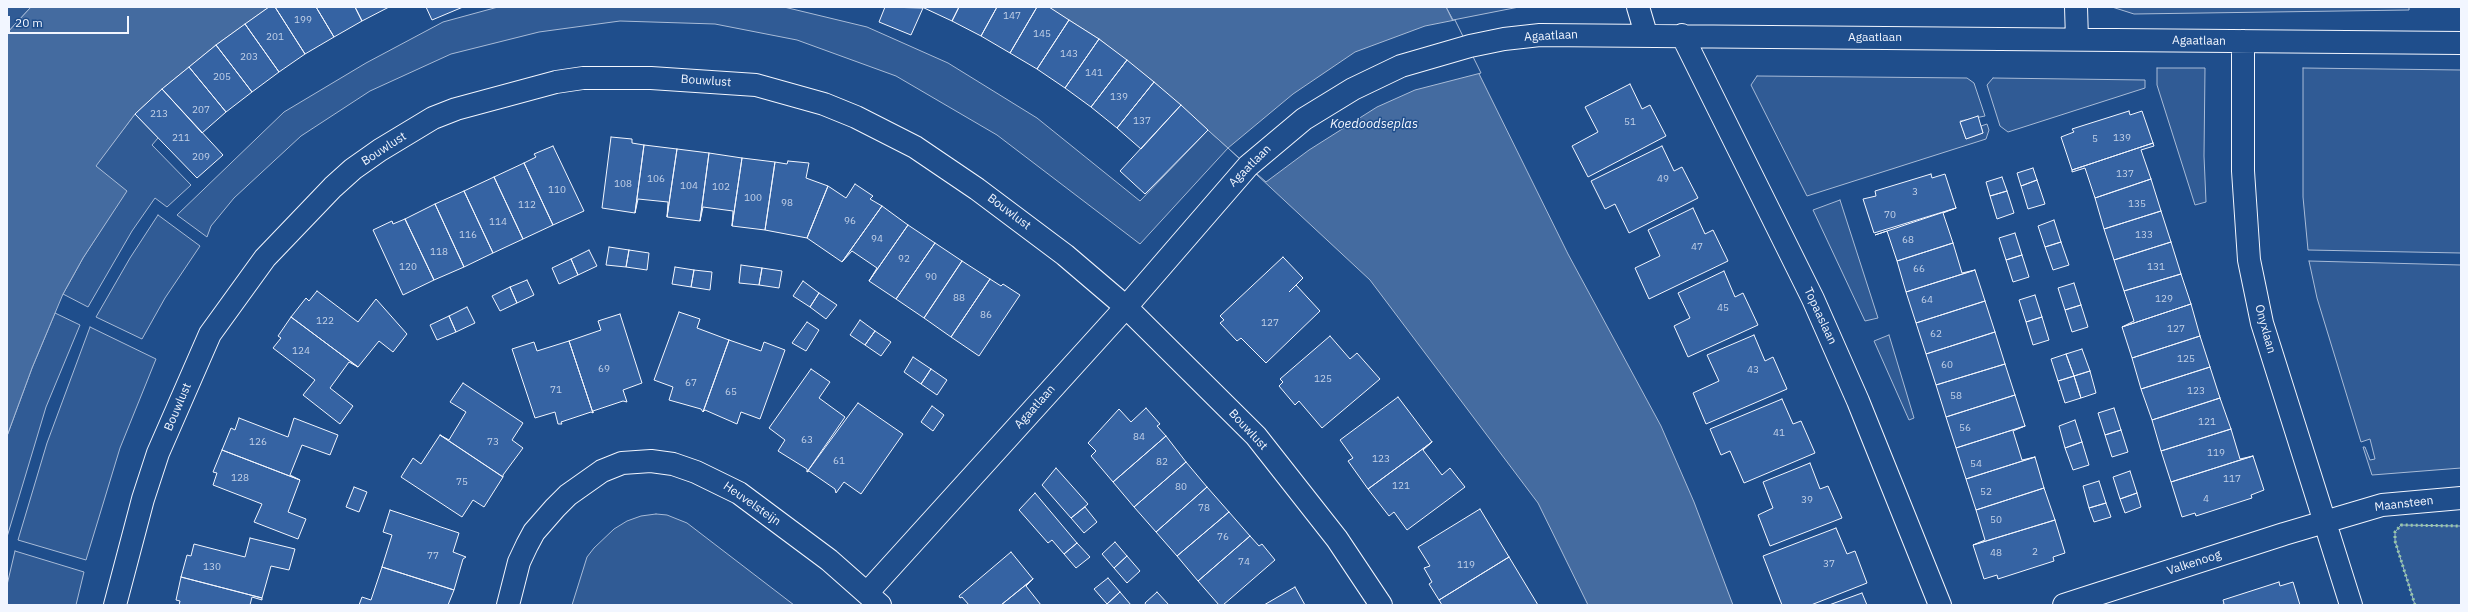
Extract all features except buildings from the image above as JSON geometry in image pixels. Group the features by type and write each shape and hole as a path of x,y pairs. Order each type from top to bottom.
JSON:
{"street":[{"path":"1638,7 1646,34"},
{"path":"2076,7 2077,39"},
{"name":"Agaatlaan","path":"874,599 1248,166 1304,119 1381,74 1427,57 1504,39 1540,35 1646,34 2461,43"},
{"name":"Topaaslaan","path":"1682,35 1813,299 1858,401 1940,605"},
{"name":"Onyxlaan","path":"2243,41 2243,171 2249,260 2262,323 2351,605"},
{"name":"Bouwlust","path":"115,605 143,498 158,453 210,334 236,295 265,258 295,224 353,169 433,118 456,109 526,89 583,78 651,78 756,85 798,96 856,117 936,160 1065,255 1126,307 1256,436 1275,458 1337,539 1382,605"},
{"name":"Heuvelsteijn","path":"508,605 519,562 526,545 534,532 555,508 568,495 602,471 622,463 651,461 673,464 724,484 830,560 874,599"},
{"name":"Maansteen","path":"2325,521 2382,505 2461,498"},
{"name":"Valkenoog","path":"2064,605 2325,521"}],"shaded area":[{"path":"7,7 31,7 7,33"},
{"path":"498,7 784,7 867,27 948,63 1037,118 1140,201 1208,130 1228,148 1140,244 997,135 896,76 797,40 715,24 620,21 539,32 451,54 370,91 301,136 234,198 211,226 207,237 177,215 284,112 366,63 443,22"},
{"path":"1446,7 1519,7 1453,20"},
{"path":"2112,7 2409,7 2409,10 2134,14"},
{"path":"2157,68 2205,68 2204,156 2206,202 2195,205 2157,85"},
{"path":"2303,68 2461,70 2461,253 2308,250 2303,197"},
{"path":"1757,76 1967,78 1974,83 1985,116 1960,121 1966,139 1983,133 1981,126 1987,124 1989,130 1986,139 1807,196 1751,85"},
{"path":"1993,78 2145,80 2145,88 2008,132 2000,126 1987,85"},
{"path":"135,114 158,138 152,145 191,185 167,207 155,198 132,231 88,307 63,294 83,258 126,191 95,166"},
{"path":"1840,200 1878,318 1865,321 1813,210"},
{"path":"158,215 200,246 165,298 142,339 96,317 130,258"},
{"path":"2309,261 2461,265 2461,468 2372,475 2363,447 2365,447 2370,460 2375,459 2370,439 2361,442 2317,298"},
{"path":"55,313 80,325 46,407 7,537 7,436 32,368"},
{"path":"90,327 156,359 120,448 86,560 18,540 47,443"},
{"path":"1889,335 1914,418 1909,420 1874,341"},
{"path":"656,514 667,515 687,523 794,605 572,605 587,557 594,548 614,529 627,521 641,516"},
{"path":"2401,525 2461,526 2461,605 2415,605 2395,541 2395,532"},
{"path":"15,551 84,572 76,605 7,605 7,585"}],"water":[{"path":"31,7 269,7 216,45 162,89 135,114 96,166 127,191 83,258 63,294 32,368 7,436 7,33"},
{"name":"Koedoodseplas","path":"1048,7 1446,7 1568,254 1661,426 1694,502 1733,605 1588,605 1538,503 1370,280 1228,148 1154,82 1099,39"}],"pier":[{"path":"1455,20 1481,73 1415,90 1377,107 1309,150 1266,182 1228,148 1293,94 1355,52 1425,26"}],"hedge":[{"path":"2415,605 2395,541 2395,532 2401,525 2461,526"}]}
